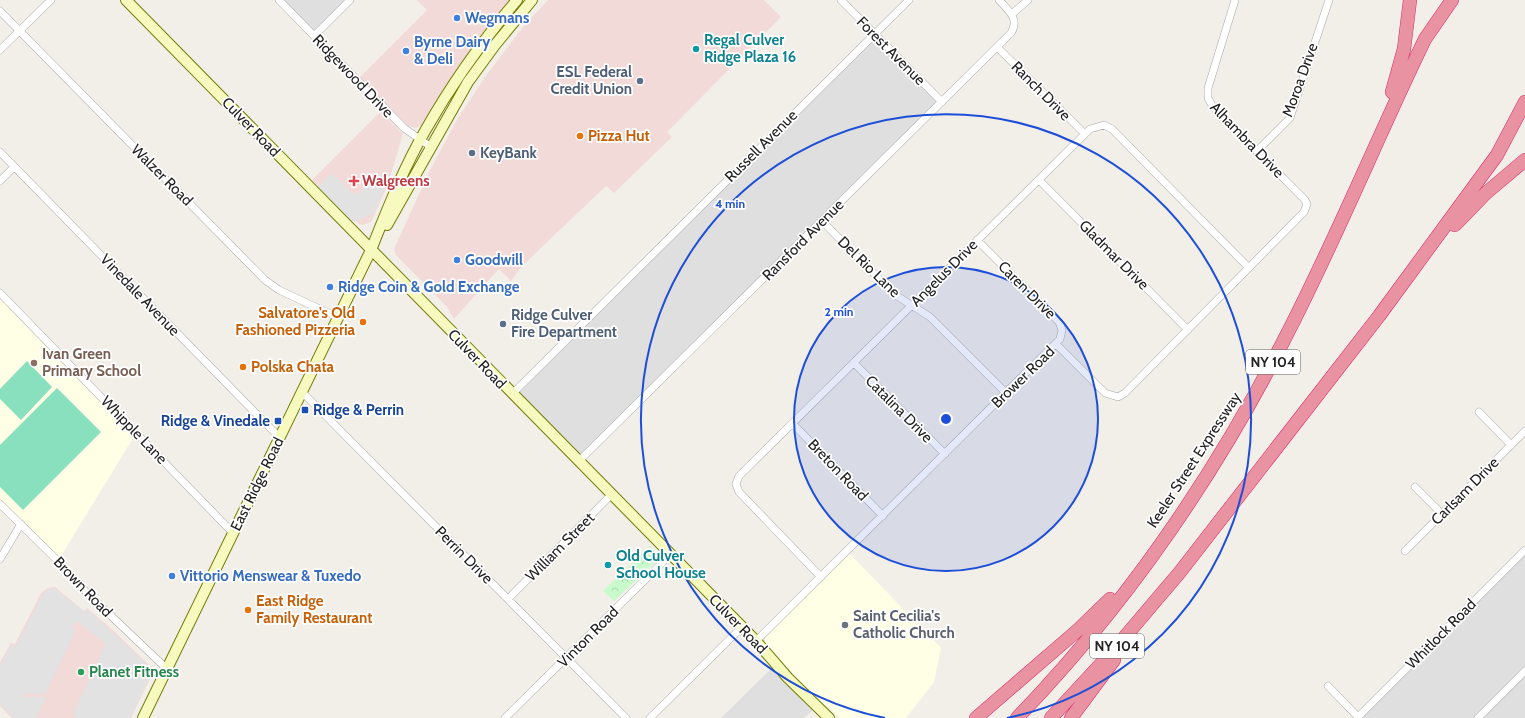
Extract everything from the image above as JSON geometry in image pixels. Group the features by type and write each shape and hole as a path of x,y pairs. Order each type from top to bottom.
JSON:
{"highway":[{"name":"NY 104","path":"1354,191 1398,77 1407,36 1410,0"},
{"path":"1354,191 1425,39 1452,0"},
{"name":"NY 104","path":"1051,718 1112,652 1180,572 1379,316 1497,155 1525,102"},
{"path":"1379,316 1469,210 1494,186 1525,160"},
{"name":"Keeler Street Expressway","path":"1017,718 1069,661 1114,607 1174,522 1220,453 1267,372 1308,293 1354,191"},
{"path":"976,718 1099,611 1174,522"},
{"path":"1071,718 1180,572"}],"main road":[{"name":"Culver Road","path":"126,0 756,641 788,678 829,718"},
{"name":"East Ridge Road","path":"143,718 339,318 371,250 393,196 420,140 461,73 517,0"},
{"name":"East Ridge Road","path":"371,250 431,147 451,109 477,69 532,0"}],"street":[{"path":"0,50 50,0"},
{"name":"Ridgewood Drive","path":"278,0 404,128 431,147"},
{"path":"314,36 350,0"},
{"name":"Forest Avenue","path":"841,0 942,102"},
{"name":"Russell Avenue","path":"512,394 909,0"},
{"path":"999,0 1012,14 1028,0"},
{"name":"Alhambra Drive","path":"1235,0 1207,93 1208,98 1213,107 1307,204"},
{"name":"Moroa Drive","path":"1257,151 1290,118 1329,0"},
{"name":"Walzer Road","path":"0,11 265,280 279,290 339,318"},
{"name":"Ransford Avenue","path":"579,461 997,47 1014,29 1015,21 1012,14"},
{"name":"Ranch Drive","path":"997,47 1084,134"},
{"name":"Angelus Drive","path":"821,577 744,500 737,488 739,476 1084,134 1100,125 1108,126 1112,129 1249,268"},
{"name":"Vinedale Avenue","path":"0,152 280,438"},
{"path":"0,181 14,167"},
{"name":"Gladmar Drive","path":"1039,180 1188,330"},
{"name":"Brower Road","path":"756,641 1056,344 1105,393 1118,397 1125,393 1301,215 1307,204"},
{"name":"Del Rio Lane","path":"822,221 894,294 930,317 1006,394"},
{"name":"Caren Drive","path":"977,240 1059,322 1062,335 1056,344"},
{"name":"Whipple Lane","path":"0,294 233,534"},
{"name":"Catalina Drive","path":"854,363 945,454"},
{"name":"Perrin Drive","path":"302,392 626,718"},
{"path":"1479,412 1511,445"},
{"name":"Breton Road","path":"793,424 883,516"},
{"name":"Carlsam Drive","path":"1405,551 1525,431"},
{"path":"1415,487 1442,514"},
{"name":"William Street","path":"508,599 611,495"},
{"name":"Brown Road","path":"0,504 58,561 87,593 167,669"},
{"path":"0,559 21,524"},
{"name":"Whitlock Road","path":"1358,718 1525,550"},
{"name":"Vinton Road","path":"505,718 670,555"},
{"path":"650,718 742,627"},
{"path":"1478,718 1525,670"},
{"path":"1328,686 1358,718"}],"shaded area":[{"path":"279,0 350,0 314,36"},
{"path":"417,0 512,0 425,123 416,128 408,126 359,78 427,10"},
{"path":"548,0 764,0 781,17 667,132 672,137 614,193 606,186 522,266 511,281 499,269 454,319 447,307 396,255 394,249 430,170 458,118 485,77 523,27"},
{"path":"874,34 942,102 579,461 512,394"},
{"path":"381,111 403,134 388,184 371,222 363,225 359,224 312,180"},
{"path":"332,173 353,194 361,192 377,174 388,179 374,213 352,222 317,188"},
{"name":"Ivan Green Primary School","path":"0,293 136,433 58,561 0,504"},
{"path":"1525,549 1525,718 1355,718"},
{"path":"849,553 941,648 934,682 906,718 840,718 805,686 765,644 765,637"},
{"path":"55,587 84,611 87,608 114,631 154,670 131,718 12,718 0,706 0,662 11,643 15,644 41,593 48,588"},
{"path":"54,588 85,612 88,610 153,670 130,718 76,718 74,711 106,644 77,621 71,628 76,630 45,694 25,694 23,697 46,698 36,718 14,718 0,704 0,666 11,645 15,647 43,594"},
{"path":"771,669 813,710 804,718 721,718"}],"green space":[{"path":"27,361 52,387 21,420 0,399 0,389"},
{"path":"57,388 101,432 23,510 0,487 0,445"},
{"path":"650,546 660,557 614,601 603,591"}],"place":[{"name":"Wegmans","path":"457,18"},
{"name":"Regal Culver Ridge Plaza 16","path":"696,49"},
{"name":"Byrne Dairy & Deli","path":"406,51"},
{"name":"ESL Federal Credit Union","path":"640,81"},
{"name":"Pizza Hut","path":"580,136"},
{"name":"KeyBank","path":"472,153"},
{"name":"Walgreens","path":"354,181"},
{"name":"Goodwill","path":"457,260"},
{"name":"Ridge Coin & Gold Exchange","path":"330,287"},
{"name":"Salvatore's Old Fashioned Pizzeria","path":"363,322"},
{"name":"Ridge Culver Fire Department","path":"503,324"},
{"name":"Ivan Green Primary School","path":"34,363"},
{"name":"Polska Chata","path":"243,367"},
{"name":"Ridge & Perrin","path":"305,410"},
{"name":"Ridge & Vinedale","path":"278,421"},
{"name":"Old Culver School House","path":"608,565"},
{"name":"Vittorio Menswear & Tuxedo","path":"172,576"},
{"name":"East Ridge Family Restaurant","path":"248,610"},
{"name":"Saint Cecilia's Catholic Church","path":"845,625"},
{"name":"Planet Fitness","path":"81,672"}]}
